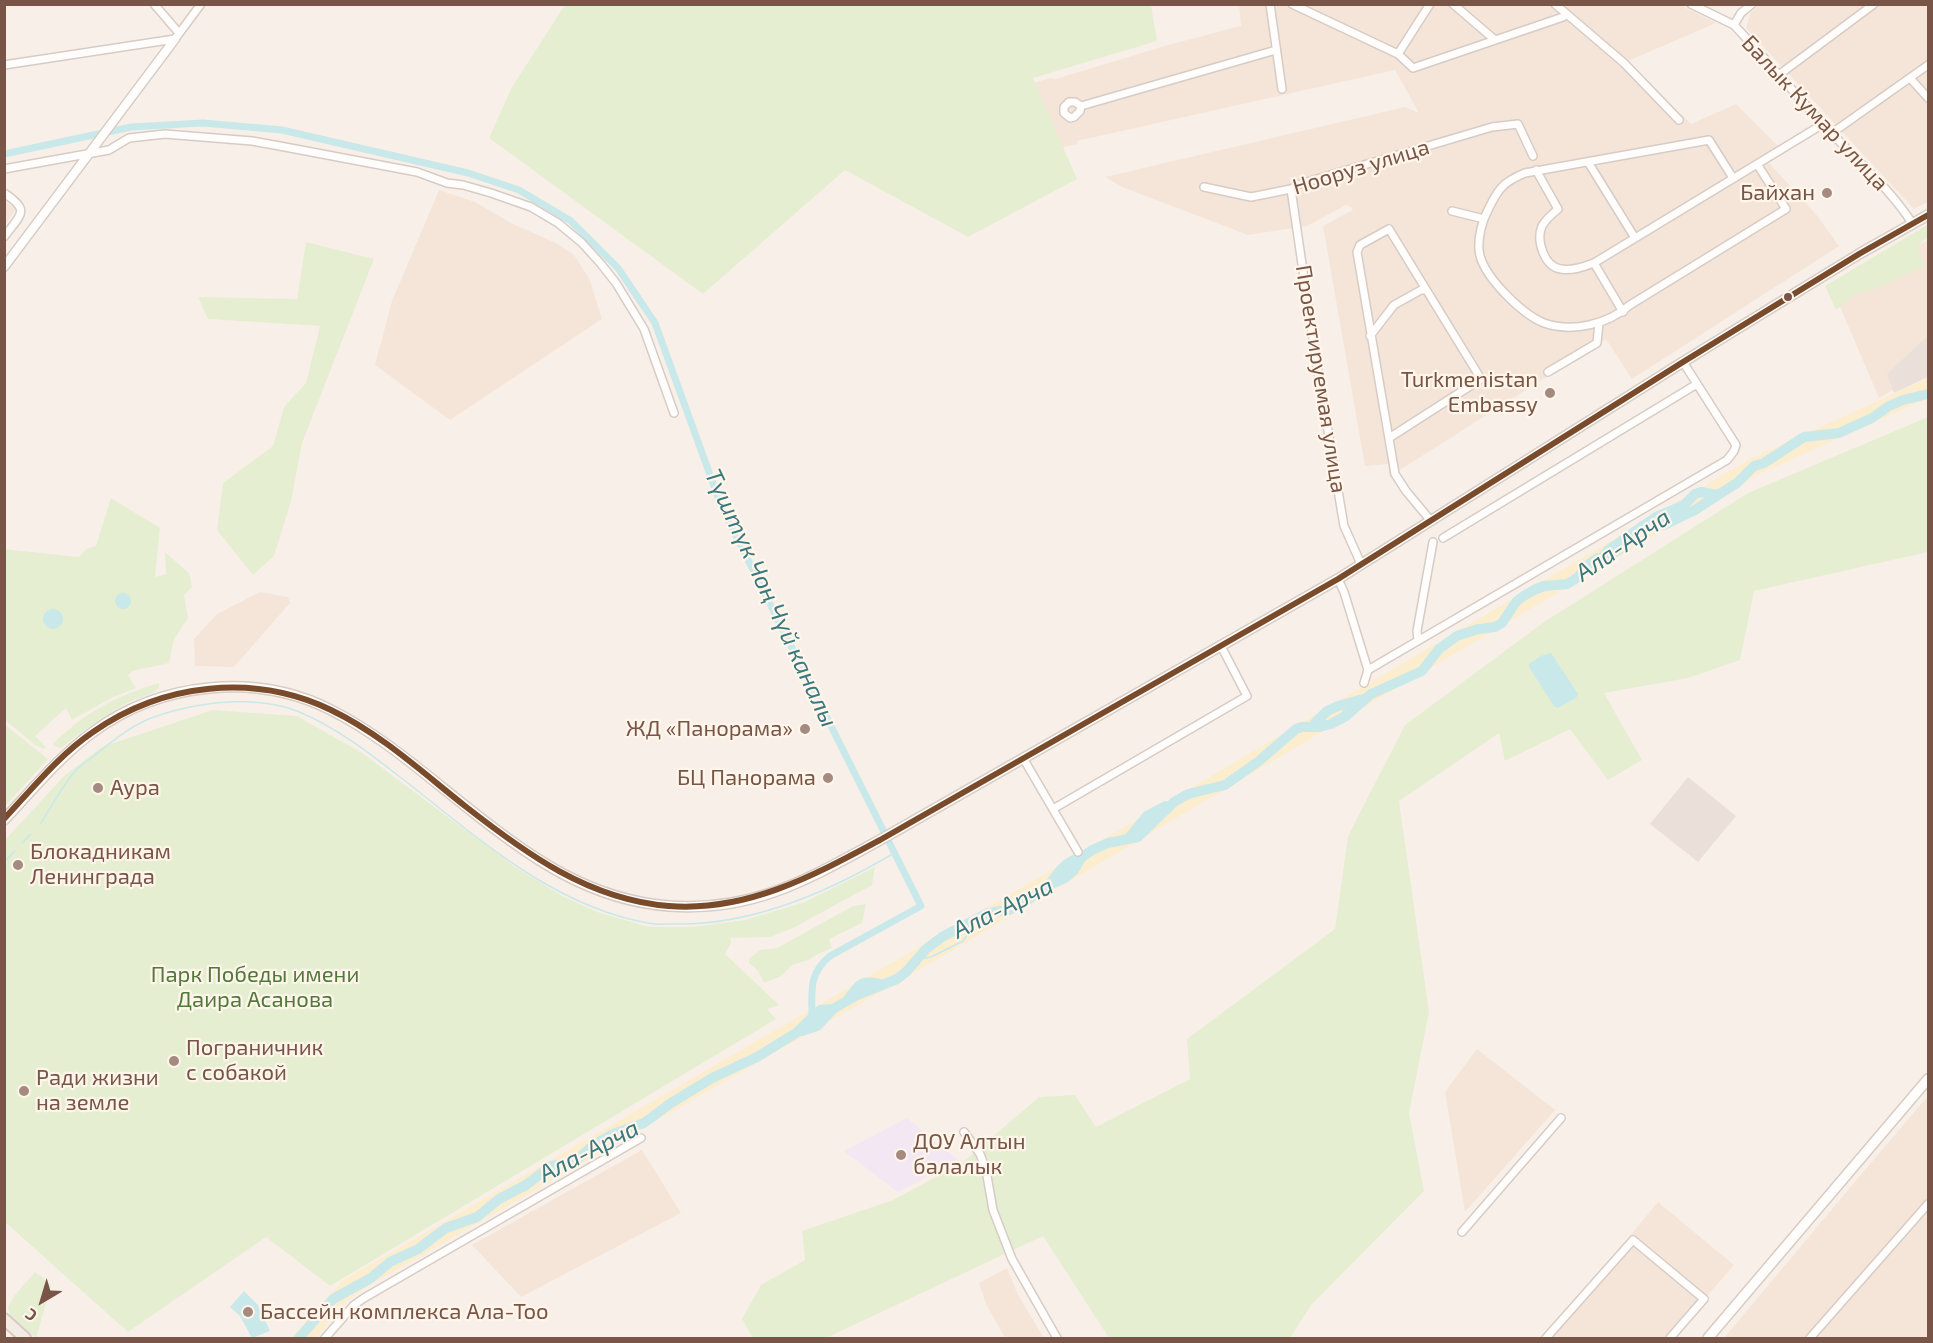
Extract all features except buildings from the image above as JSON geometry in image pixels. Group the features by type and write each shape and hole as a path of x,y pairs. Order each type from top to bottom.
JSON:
{"main road":[{"path":"4,820 77,745 116,717 166,696 196,690 238,687 272,690 294,695 338,714 393,750 539,861 578,883 615,897 669,906 735,903 766,896 796,884 880,840 1338,579 1683,362 1912,223 1929,215"},
{"path":"1708,1338 1929,1079"},
{"path":"4,1319 26,1338"}],"street":[{"path":"154,4 177,36"},
{"path":"4,267 201,4"},
{"path":"1270,4 1282,89"},
{"path":"1292,4 1398,54 1413,68 1563,17 1566,14"},
{"path":"1398,54 1430,4"},
{"path":"1453,4 1495,40"},
{"path":"1555,4 1624,63 1679,120"},
{"path":"1691,4 1735,23"},
{"path":"1701,4 1735,23"},
{"name":"Балык Кумар улица","path":"1752,4 1741,13 1735,23 1832,134 1897,201 1912,223"},
{"path":"1780,74 1874,4"},
{"path":"4,65 177,36"},
{"path":"1081,106 1276,51"},
{"path":"1832,134 1929,65"},
{"path":"1910,78 1929,98"},
{"name":"Нооруз улица","path":"1204,187 1251,196 1291,189 1300,184 1492,127 1518,124 1533,156"},
{"path":"1536,170 1558,209 1549,216 1540,232 1546,257 1555,267 1581,268 1594,263 1823,124"},
{"path":"4,169 109,150 129,138 156,135 252,141 417,172 531,207 571,232 616,283 644,329 674,413"},
{"path":"1733,178 1709,140 1536,170 1515,177 1499,189 1484,219 1479,250 1482,262 1514,302 1536,319 1547,324 1573,326 1599,323 1623,312 1630,305 1786,209 1757,164"},
{"path":"1588,162 1635,238"},
{"name":"Проектируемая улица","path":"1291,189 1316,360 1344,526 1361,564"},
{"path":"4,193 20,204 22,210 4,237"},
{"path":"1452,211 1484,219"},
{"path":"1389,438 1481,379 1389,229 1360,245 1357,252 1395,474 1431,521"},
{"path":"1594,263 1623,312"},
{"path":"1370,336 1394,305 1421,290 1426,290"},
{"path":"1548,372 1597,343 1599,323"},
{"path":"1368,670 1727,460 1736,445 1683,362"},
{"path":"1443,538 1697,384"},
{"path":"1418,640 1417,631 1433,542"},
{"path":"1338,579 1368,670 1364,683"},
{"path":"1053,808 1247,696 1221,646"},
{"path":"1023,758 1078,852"},
{"path":"1462,1232 1561,1118"},
{"path":"964,1132 980,1154 986,1170 993,1210 1012,1259 1057,1338"},
{"path":"325,1338 354,1305 364,1298 641,1138"},
{"path":"1810,1338 1929,1204"},
{"path":"1546,1338 1633,1240 1704,1299 1670,1338"}],"shaded area":[{"path":"1239,5 1680,5 1716,23 1628,61 1691,124 1736,104 1785,153 1768,162 1816,214 1839,246 1632,379 1606,339 1389,477 1388,464 1365,466 1323,226 1353,210 1351,207 1346,205 1307,226 1248,235 1122,187 1105,177 1405,107 1419,113 1395,70 1077,141 1077,144 1041,153 957,106 1241,26"},
{"path":"1760,5 1928,5 1928,202 1914,209 1746,28 1751,12"},
{"path":"439,190 475,202 513,224 556,243 574,255 589,278 602,319 450,420 375,365 392,301"},
{"path":"5,201 16,209 5,225"},
{"path":"1928,240 1928,369 1879,398 1832,288"},
{"path":"1928,336 1928,377 1894,393 1887,374"},
{"path":"260,592 288,597 290,603 234,667 195,666 194,639 217,614"},
{"path":"1688,777 1736,816 1698,862 1650,824"},
{"path":"1477,1049 1555,1110 1465,1212 1445,1092"},
{"path":"1928,1096 1928,1338 1724,1338 1859,1177"},
{"name":"ДОУ Алтын балалык","path":"907,1118 958,1160 898,1192 844,1151"},
{"path":"642,1150 681,1213 521,1297 472,1245"},
{"path":"1658,1202 1734,1265 1671,1338 1545,1338"},
{"path":"1007,1268 1018,1295 1044,1338 1005,1338 986,1304 979,1283"}],"green space":[{"path":"565,5 1151,5 1157,41 1033,78 1077,179 968,237 845,170 703,294 489,138 512,87"},
{"path":"1927,225 1928,237 1917,246 1925,266 1872,290 1857,293 1836,310 1825,286"},
{"path":"306,242 374,259 302,443 291,501 274,556 253,575 217,530 223,483 273,446 284,407 306,383 320,326 208,319 198,297 297,299"},
{"path":"1928,417 1928,552 1754,591 1740,660 1688,678 1604,693 1642,760 1608,780 1570,729 1505,761 1499,733 1399,801 1429,1012 1409,1113 1424,1191 1311,1305 1290,1338 1109,1338 1043,1236 826,1338 753,1338 742,1319 761,1285 805,1260 802,1231 893,1200 962,1163 1039,1097 1075,1095 1096,1127 1190,1079 1187,1039 1335,929 1348,836 1405,725 1544,622 1748,493"},
{"path":"111,498 160,528 155,577 166,574 165,552 189,573 192,587 184,595 188,618 174,639 169,663 133,671 128,675 136,688 111,698 72,720 66,708 35,736 46,747 44,749 35,745 5,720 4,549 79,557 86,549 96,546"},
{"path":"159,683 156,691 129,702 61,748 53,744 76,723 102,706 129,693"},
{"name":"Парк Победы имени Даира Асанова","path":"213,710 297,716 362,753 515,867 564,897 600,913 649,927 693,927 745,920 805,902 875,867 872,885 793,928 770,937 730,938 731,943 725,954 779,1005 767,1009 776,1019 330,1286 266,1237 128,1332 5,1222 5,840 64,776 102,747"},
{"path":"4,724 48,759 5,806 4,806"},
{"path":"866,904 862,923 829,939 832,948 809,960 792,965 781,976 764,983 758,971 749,963 749,959 760,950 777,948 853,906"},
{"path":"35,1272 51,1286 36,1338 10,1315 8,1307"}],"sand":[{"path":"1928,378 1928,398 1759,474 934,961 365,1288 346,1302 316,1338 291,1338 342,1281 1002,899 1750,459"}],"water":[{"path":"120,593 126,593 131,601 129,607 120,609 115,604 115,598"},
{"path":"49,609 57,609 63,615 63,623 57,629 49,629 43,623 43,615"},
{"path":"1551,653 1578,694 1576,698 1558,708 1554,706 1529,667 1529,664 1541,656"},
{"name":"Бассейн комплекса Ала-Тоо","path":"244,1291 258,1305 270,1331 252,1338 240,1316 230,1307"}],"waterway":[{"name":"Түштүк Чоң Чүй каналы","path":"4,154 131,127 203,123 282,130 468,173 519,190 571,221 618,268 655,323 722,508 921,906 830,956 823,963 813,984 812,1018"},
{"name":"Ала-Арча","path":"299,1338 333,1299 371,1278 390,1262 418,1249 446,1228 477,1217 499,1199 526,1185 551,1166 574,1162 595,1144 613,1134 644,1123 712,1078 757,1057 796,1033 820,1010 833,1009 857,995 897,979 926,949 942,937 988,913 1009,910 1022,904 1049,885 1065,878 1074,870 1081,858 1092,850 1108,843 1138,837 1174,802 1188,794 1225,785 1259,761 1296,729 1331,724 1346,716 1371,694 1422,671 1439,649 1457,636 1478,629 1495,627 1502,623 1522,597 1544,586 1567,584 1577,578 1589,564 1598,558 1603,558 1612,548 1641,527 1658,516 1684,505 1695,494 1701,492 1718,495 1737,483 1754,466 1764,463 1804,437 1839,433 1872,418 1889,406 1928,394"},
{"path":"1651,521 1664,525 1695,510 1718,495"},
{"name":"Ала-Арча","path":"1577,578 1594,570 1603,558 1609,558 1624,551 1636,533"},
{"path":"1598,558 1610,544 1627,538"},
{"path":"1312,726 1327,711 1363,699"},
{"path":"40,824 76,770 111,742 143,721 179,709 207,704 246,702 272,704 311,717 376,758 486,844 547,885 613,914 648,923 706,923 762,912 817,893 894,853"},
{"path":"1336,722 1348,704"},
{"path":"1128,839 1147,816 1166,806"},
{"path":"22,843 31,834"},
{"path":"4,862 15,851"},
{"path":"1050,884 1067,864 1081,858"},
{"path":"918,959 931,957 963,941 966,937 967,925"},
{"path":"849,998 863,983 883,985"},
{"path":"802,1031 817,1026 833,1009"}],"transit line":[{"path":"4,819 69,751 120,715 179,694 209,689 240,688 271,691 302,698 331,710 367,730 511,841 585,884 640,902 669,906 725,903 779,889 880,840 1338,579 1683,362 1859,254 1928,215"}],"place":[{"name":"Байхан","path":"1827,193"},
{"name":"Turkmenistan Embassy","path":"1550,393"},
{"name":"ЖД «Панорама»","path":"805,729"},
{"name":"БЦ Панорама","path":"828,778"},
{"name":"Аура","path":"98,788"},
{"name":"Блокадникам Ленинграда","path":"18,865"},
{"name":"Пограничник с собакой","path":"174,1061"},
{"name":"Ради жизни на земле","path":"24,1091"},
{"name":"ДОУ Алтын балалык","path":"901,1155"},
{"name":"Бассейн комплекса Ала-Тоо","path":"248,1312"}]}
